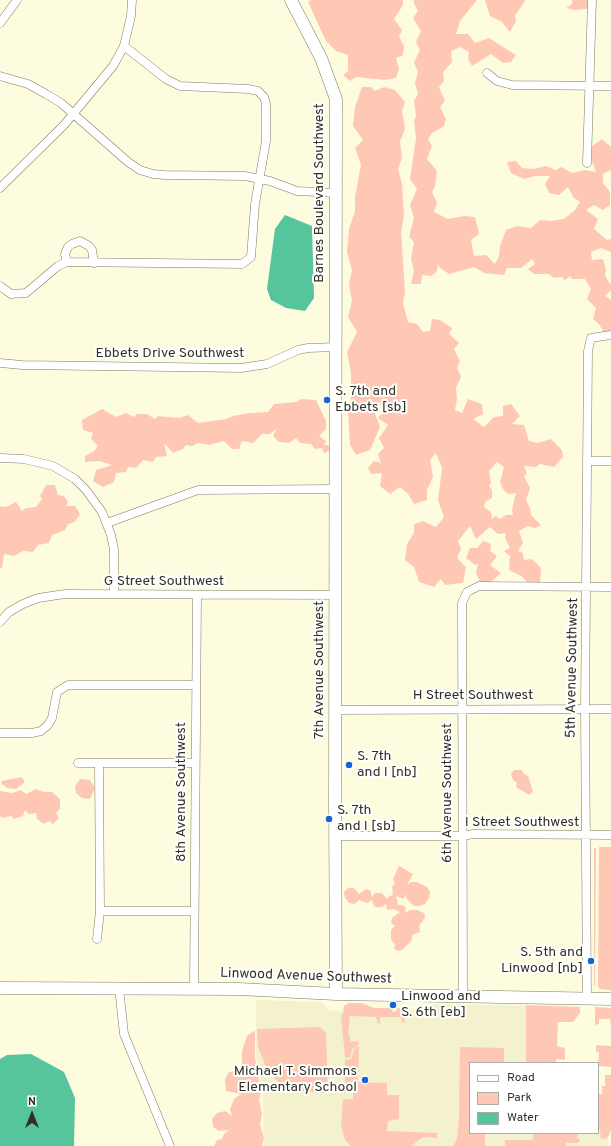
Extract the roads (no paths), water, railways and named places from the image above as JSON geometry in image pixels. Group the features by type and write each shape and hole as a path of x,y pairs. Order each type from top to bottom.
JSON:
{"street":[{"path":"0,23 17,0"},
{"path":"0,188 73,114 113,66 124,46 131,16 132,0"},
{"name":"Barnes Boulevard Southwest","path":"291,0 321,58 336,99 336,347"},
{"path":"587,163 589,86 591,73 592,0"},
{"path":"0,286 11,294 26,293 58,266 67,262 242,264 251,258 253,252 255,204 266,141 266,104 264,97 258,91 248,89 180,86 166,80 124,46"},
{"path":"487,73 497,81 512,85 611,86"},
{"path":"0,76 28,84 51,97 73,114 128,162 140,170 152,174 165,175 245,176 260,179 297,191 336,193"},
{"path":"67,262 66,254 68,248 72,244 80,242 89,246 92,250 94,263"},
{"name":"5th Avenue Southwest","path":"587,998 585,709 588,351 591,338 611,335"},
{"name":"Ebbets Drive Southwest","path":"0,363 22,365 241,368 267,364 298,350 308,348 336,347"},
{"name":"7th Avenue Southwest","path":"336,347 336,994"},
{"path":"0,458 37,461 64,472 86,490 102,512 107,523 114,549 114,594"},
{"path":"587,461 611,460"},
{"path":"107,523 198,490 336,489"},
{"name":"6th Avenue Southwest","path":"463,996 461,709 462,603 467,592 479,586 587,587"},
{"path":"587,587 611,587"},
{"name":"G Street Southwest","path":"0,622 10,612 23,604 38,598 65,594 335,595"},
{"name":"8th Avenue Southwest","path":"194,989 197,595"},
{"path":"0,732 32,733 41,731 48,725 52,718 57,692 68,685 196,685"},
{"name":"H Street Southwest","path":"335,710 611,709"},
{"path":"78,763 195,763"},
{"path":"97,939 100,911 99,763"},
{"name":"I Street Southwest","path":"336,836 462,836 473,834 611,836"},
{"path":"100,911 194,911"},
{"name":"Linwood Avenue Southwest","path":"0,988 194,989 336,994 611,998"},
{"path":"119,988 124,1034 170,1146"}],"water":[{"path":"285,215 312,226 314,298 305,311 286,308 271,300 267,289 275,229"},
{"path":"31,1054 64,1072 75,1098 74,1146 0,1146 0,1059 7,1055"}],"place":[{"name":"S. 7th and Ebbets [sb]","path":"327,400"},
{"name":"S. 7th and I [nb]","path":"349,765"},
{"name":"S. 7th and I [sb]","path":"329,819"},
{"name":"S. 5th and Linwood [nb]","path":"591,961"},
{"name":"Linwood and S. 6th [eb]","path":"393,1005"},
{"name":"Michael T. Simmons Elementary School","path":"365,1080"}]}
